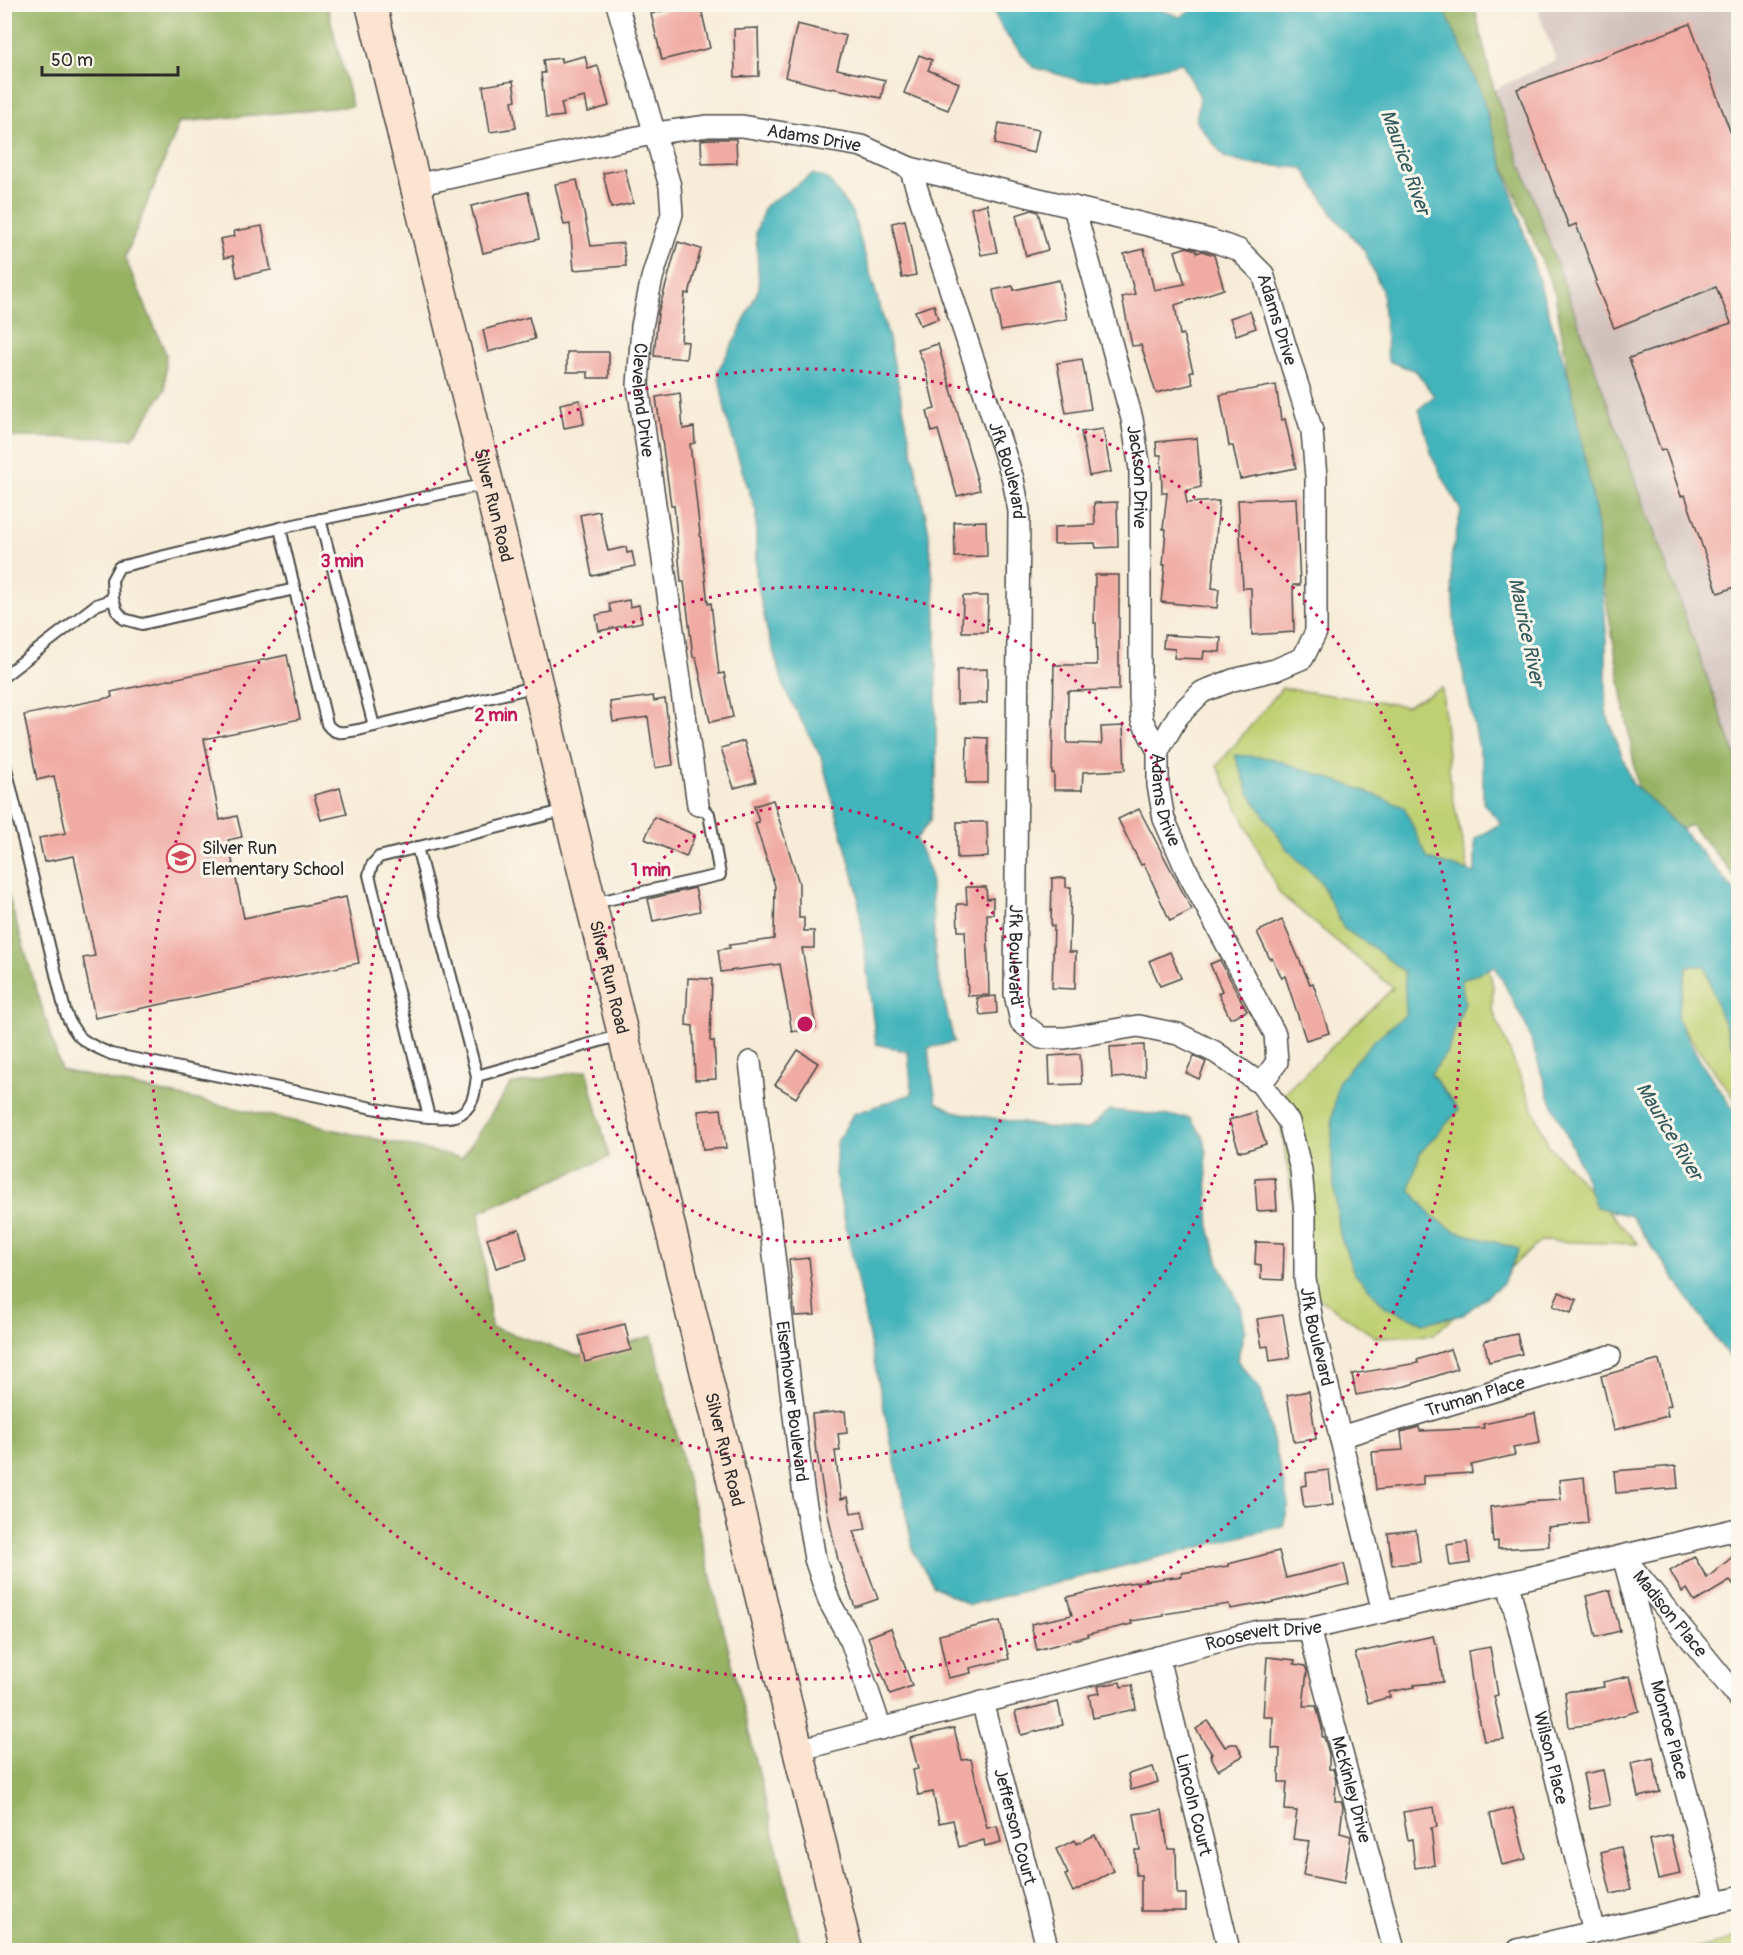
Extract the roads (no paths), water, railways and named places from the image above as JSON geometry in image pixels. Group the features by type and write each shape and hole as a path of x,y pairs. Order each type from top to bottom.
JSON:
{"main road":[{"name":"Silver Run Road","path":"371,4 847,1950"}],"street":[{"name":"Cleveland Drive","path":"617,4 670,186 672,214 652,278 642,326 638,385 698,805"},
{"name":"Adams Drive","path":"415,185 656,134 708,126 742,126 862,146 910,168 1210,240 1239,250 1263,274 1312,431 1316,477 1316,632 1303,658 1275,670 1233,680 1202,692 1178,716 1158,751 1158,785 1164,819 1186,869 1275,1034 1277,1062 1261,1084"},
{"name":"Jfk Boulevard","path":"910,168 1013,479 1019,511 1015,994 1021,1022 1041,1038 1065,1038 1138,1026 1178,1034 1215,1052 1261,1084 1289,1122 1301,1170 1305,1213 1305,1279 1312,1321 1383,1612"},
{"name":"Jackson Drive","path":"1074,207 1132,419 1140,469 1140,698 1142,720 1158,751"},
{"name":"Eisenhower Boulevard","path":"750,1062 803,1488 815,1559 829,1601 851,1641 881,1729"},
{"name":"Truman Place","path":"1340,1437 1610,1356"},
{"name":"Roosevelt Drive","path":"798,1750 1259,1631 1310,1629 1623,1556 1736,1534"},
{"name":"Madison Place","path":"1623,1556 1738,1697"},
{"name":"Monroe Place","path":"1623,1556 1716,1903"},
{"name":"Wilson Place","path":"1508,1583 1594,1932"},
{"name":"McKinley Drive","path":"1310,1629 1394,1950"},
{"name":"Lincoln Court","path":"1158,1657 1229,1950"},
{"name":"Jefferson Court","path":"982,1702 1048,1950"},
{"path":"1518,1950 1738,1897"}],"lane":[{"path":"295,589 142,624 124,619 117,611 113,599 112,580 119,567 320,519 488,484"},
{"path":"320,519 374,726"},
{"path":"280,528 327,724 331,730 339,733 374,726 537,686"},
{"path":"4,676 96,604 113,599"},
{"path":"4,760 65,1011 77,1036 111,1054 429,1117 447,1118 460,1114 469,1107 477,1076 417,847"},
{"path":"590,904 720,875 709,814 698,805"},
{"path":"429,1117 369,875 372,865 379,857 567,810"},
{"path":"477,1076 622,1034"}],"water":[{"name":"Maurice River","path":"991,5 1148,5 1180,17 1198,5 1442,5 1480,90 1570,382 1596,515 1606,630 1606,712 1632,783 1683,831 1738,895 1738,1048 1733,1046 1717,1006 1705,966 1687,966 1677,1018 1703,1066 1738,1116 1738,1370 1631,1216 1596,1207 1582,1169 1548,1094 1527,1028 1495,966 1461,980 1465,1002 1447,1052 1431,1074 1459,1110 1420,1153 1410,1189 1431,1215 1455,1231 1519,1249 1503,1283 1463,1315 1423,1323 1386,1307 1354,1273 1340,1235 1332,1169 1332,1118 1338,1082 1372,1042 1406,1014 1404,972 1374,948 1344,929 1320,881 1287,849 1249,793 1235,755 1271,758 1404,807 1428,859 1475,873 1475,839 1501,823 1483,803 1483,767 1455,634 1451,558 1461,511 1433,459 1419,409 1434,396 1416,371 1388,361 1382,290 1364,250 1334,216 1303,168 1249,164 1225,158 1196,121 1200,97 1182,63 1108,79 1081,81 1033,67 1003,31"},
{"path":"813,174 829,180 853,214 888,335 928,527 936,612 936,777 930,821 916,839 930,871 936,966 954,1042 928,1048 936,1102 956,1112 1051,1128 1087,1130 1110,1110 1190,1118 1205,1140 1210,1231 1219,1263 1241,1307 1245,1329 1237,1360 1261,1390 1289,1504 1283,1526 969,1605 934,1586 914,1553 835,1174 837,1142 853,1114 912,1094 908,1052 876,1044 857,889 821,757 785,690 767,630 756,576 756,511 726,415 718,371 759,288 756,232 765,206"}],"place":[{"name":"Silver Run Elementary School","path":"181,858"}]}
